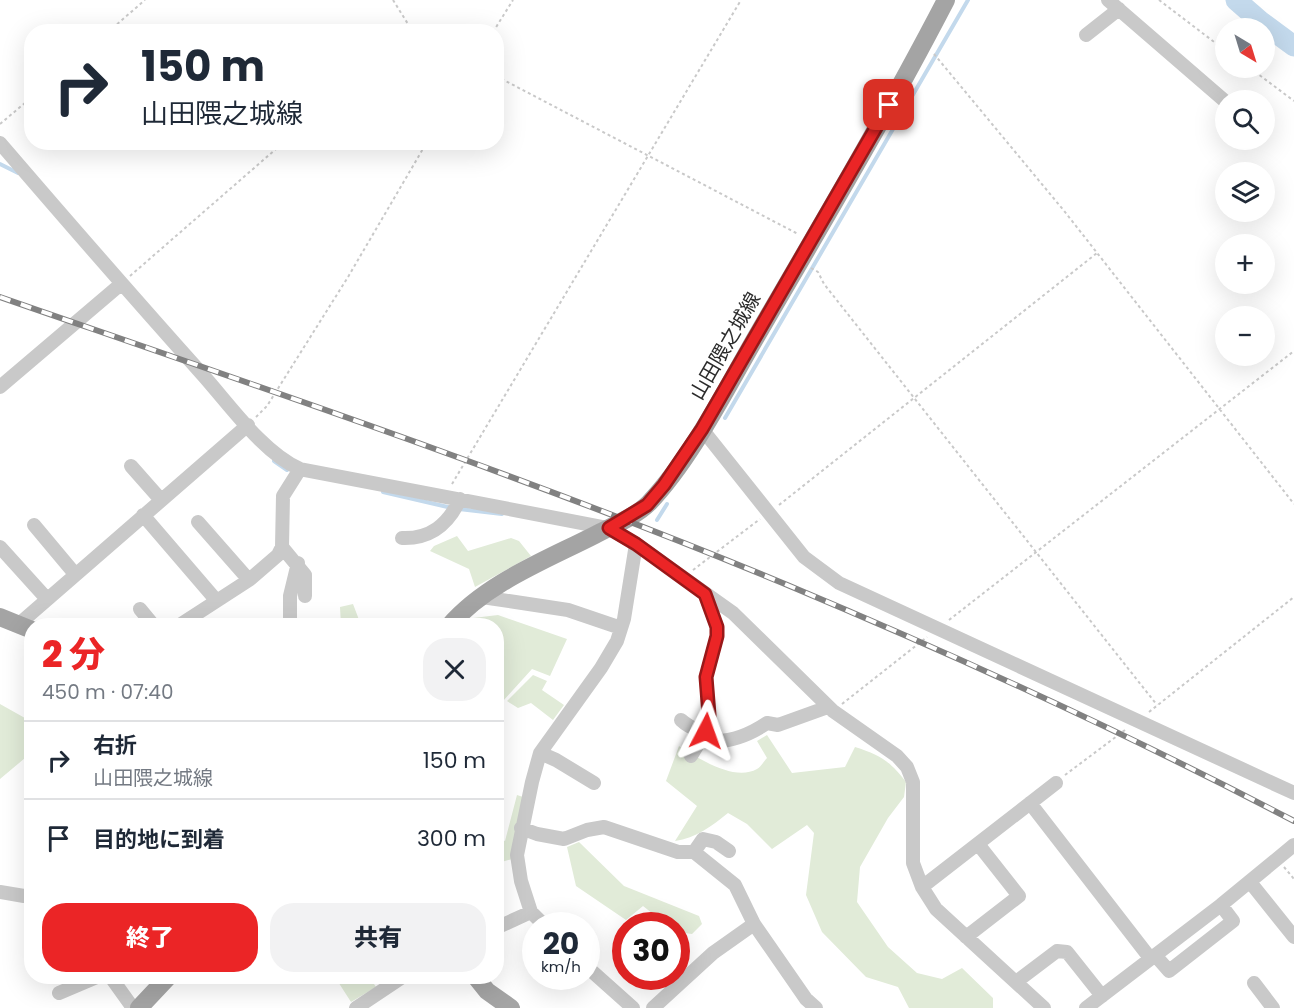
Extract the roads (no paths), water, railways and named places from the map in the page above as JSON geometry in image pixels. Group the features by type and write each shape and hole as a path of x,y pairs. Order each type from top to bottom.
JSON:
{"main road":[{"name":"山田隈之城線","path":"456,618 463,610 482,597 647,505 664,485 702,429 812,241 946,0"},
{"path":"0,617 24,627"},
{"path":"139,1008 162,984"},
{"path":"481,984 487,991 511,1008"}],"street":[{"path":"1086,35 1114,5 1215,92"},
{"path":"0,143 119,286 244,428 288,464 300,469 445,496 457,506 609,528 636,544 733,613 831,709 897,756 907,767 913,782 913,863 922,887 936,909 1044,1008"},
{"path":"0,387 119,286"},
{"path":"32,618 47,599 244,428"},
{"path":"702,429 804,556 839,583 1294,793"},
{"path":"131,466 161,500"},
{"path":"190,618 249,580 278,555 282,547 283,496 300,469"},
{"path":"402,538 417,539 429,535 452,517 457,506"},
{"path":"143,515 216,600"},
{"path":"198,522 249,580"},
{"path":"34,525 75,574"},
{"path":"531,912 521,881 517,855 521,828 540,753 601,668 617,640 636,544"},
{"path":"0,546 47,599"},
{"path":"282,547 298,563 305,574 305,596"},
{"path":"290,618 290,596 298,563"},
{"path":"691,756 706,731 709,715 706,677 717,636 717,627 705,594"},
{"path":"482,597 568,610 621,628"},
{"path":"140,609 147,618"},
{"path":"681,720 692,730 706,731 716,741 722,741 751,734 767,723 778,725 831,709"},
{"path":"540,753 594,783"},
{"path":"922,887 1056,783"},
{"path":"1030,803 1153,956 1169,971 1233,921 1221,905"},
{"path":"521,828 537,834 564,839 587,830 604,827 678,852 694,852 735,885 754,924 806,999 816,1008"},
{"path":"694,852 703,839 716,842 729,851"},
{"path":"966,937 1019,896 978,844"},
{"path":"1086,1008 1279,860 1294,845"},
{"path":"1250,882 1294,937"},
{"path":"0,892 24,896"},
{"path":"504,924 522,916"},
{"path":"653,1008 713,953 754,924"},
{"path":"1016,982 1057,951 1067,952 1101,996"},
{"path":"600,979 633,1008"},
{"path":"1254,983 1273,1008"},
{"path":"59,993 80,984"},
{"path":"116,984 133,1008"},
{"path":"356,1008 392,984"}],"waterway":[{"path":"725,418 968,0"},
{"path":"1236,0 1294,46"},
{"path":"0,164 18,173"},
{"path":"274,461 287,470"},
{"path":"383,492 452,508"},
{"path":"657,520 667,504"},
{"path":"459,509 502,514"}],"railway":[{"path":"0,297 395,434 591,507 785,584 978,668 1105,727 1294,821"}]}
